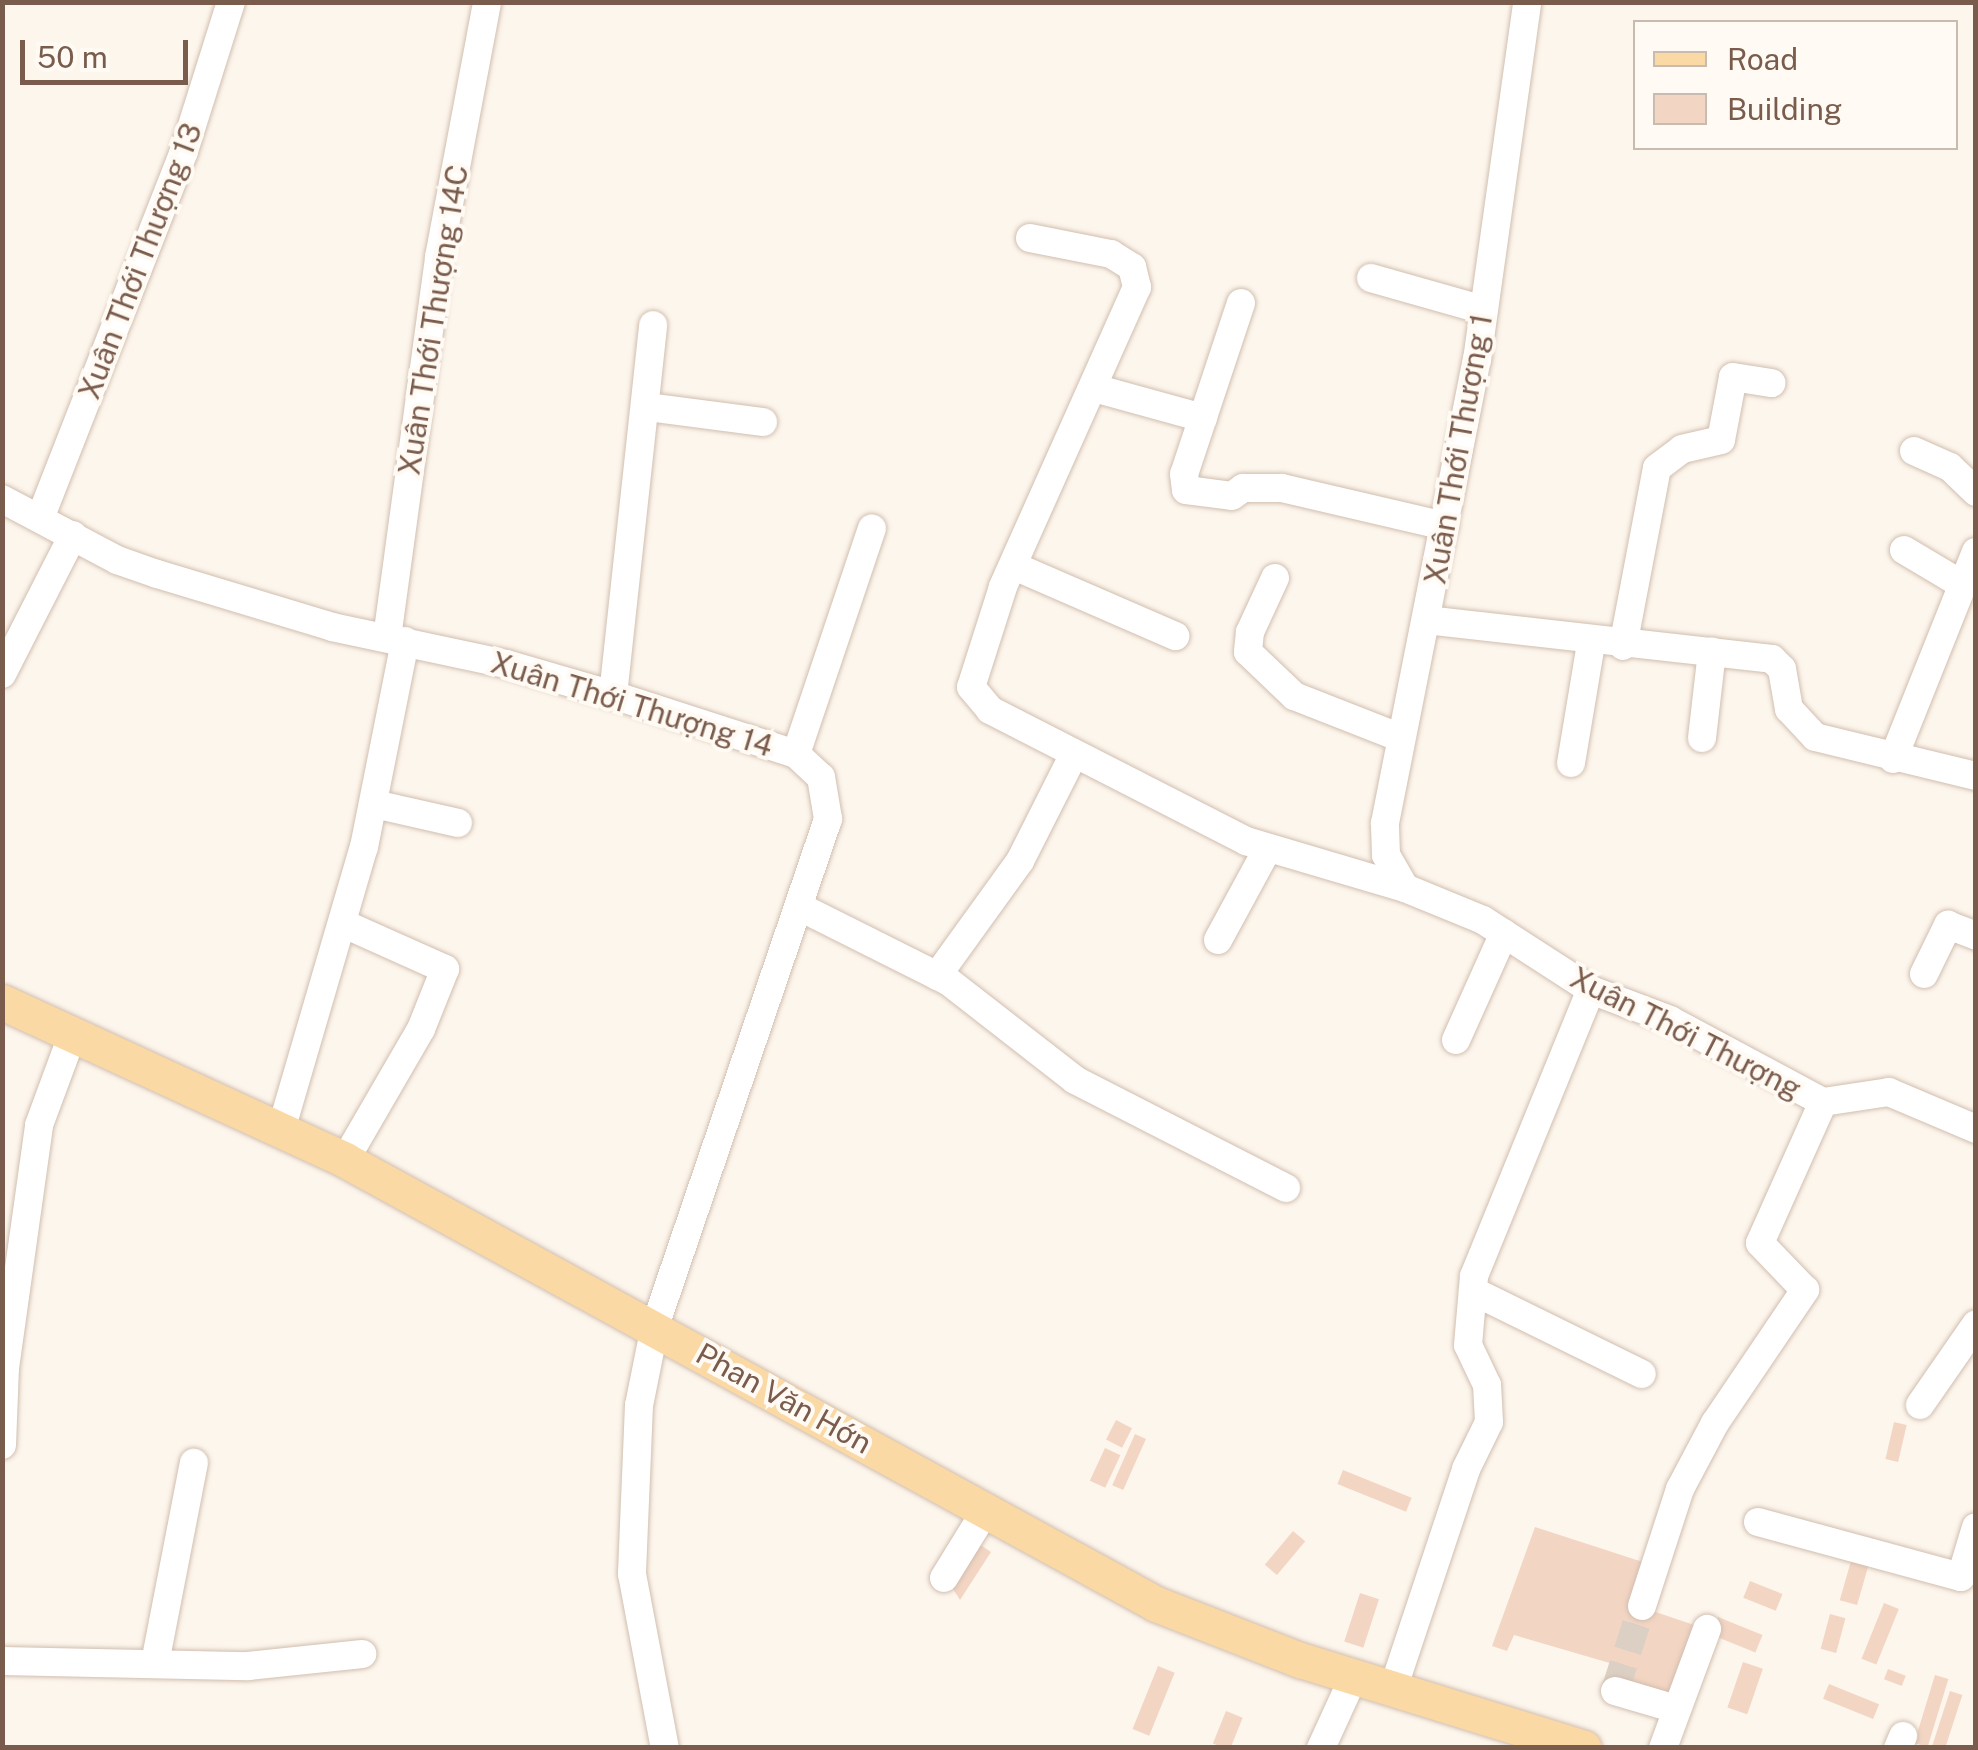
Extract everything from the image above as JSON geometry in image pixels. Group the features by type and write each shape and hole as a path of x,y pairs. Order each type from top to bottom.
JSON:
{"main road":[{"name":"Phan Văn Hớn","path":"2,1002 345,1160 655,1326 1156,1604 1353,1678 1564,1745"}],"street":[{"name":"Xuân Thới Thượng 13","path":"41,516 184,151 231,2"},
{"name":"Xuân Thới Thượng 14C","path":"281,1130 374,804 439,256 487,2"},
{"name":"Xuân Thới Thượng 1","path":"1405,888 1390,869 1384,839 1484,310 1525,3"},
{"path":"1030,238 1110,254 1132,266 1137,286 1014,566 1175,636"},
{"path":"1371,278 1484,310"},
{"path":"1241,303 1182,483 1192,493 1232,496 1243,488 1282,488 1445,526"},
{"path":"613,695 653,325"},
{"path":"1623,646 1657,468 1682,449 1721,440 1733,377 1772,383"},
{"path":"1094,388 1203,418"},
{"path":"647,407 763,422"},
{"path":"1914,451 1950,468 1976,492"},
{"name":"Xuân Thới Thượng 14","path":"2,499 157,574 613,695 796,754 821,776 828,819 655,1326 639,1404 632,1574 666,1748"},
{"path":"796,754 872,528"},
{"path":"2,674 74,536"},
{"path":"1904,550 1961,584"},
{"path":"1893,759 1976,552"},
{"name":"Xuân Thới Thượng","path":"1014,566 971,687 990,710 1268,848 1405,888 1504,933 1591,990 1670,1020 1823,1102 1888,1092 1976,1129"},
{"path":"1275,578 1250,632 1248,652 1294,696 1401,738"},
{"path":"1426,620 1591,643 1772,659 1782,668 1797,722 1815,737 1893,759 1976,776"},
{"path":"1571,763 1591,643"},
{"path":"1702,738 1712,652"},
{"path":"937,976 1020,860 1074,754"},
{"path":"374,804 458,823"},
{"path":"1218,940 1268,848"},
{"path":"800,907 937,976 1075,1080 1286,1188"},
{"path":"342,923 445,969 421,1029 345,1160"},
{"path":"1924,974 1948,925 1976,936"},
{"path":"1456,1040 1504,933"},
{"path":"1393,1688 1466,1469 1489,1422 1488,1385 1468,1344 1472,1291 1591,990"},
{"path":"2,1445 4,1368 39,1125 73,1033"},
{"path":"1642,1606 1680,1489 1714,1423 1805,1290 1760,1242 1823,1102"},
{"path":"1472,1291 1642,1374"},
{"path":"1920,1404 1976,1324"},
{"path":"155,1663 194,1462"},
{"path":"944,1578 986,1510"},
{"path":"1758,1522 1961,1576 1976,1526"},
{"path":"1663,1748 1707,1630"},
{"path":"2,1661 248,1666 362,1654"},
{"path":"1321,1748 1353,1678"},
{"path":"1615,1691 1676,1708"}],"building":[{"path":"1116,1420 1132,1428 1122,1448 1106,1440"},
{"path":"1894,1422 1907,1425 1898,1462 1885,1459"},
{"path":"1135,1434 1146,1439 1123,1490 1112,1485"},
{"path":"1105,1448 1120,1455 1105,1488 1090,1481"},
{"path":"1343,1470 1412,1498 1406,1512 1337,1484"},
{"path":"1535,1527 1649,1564 1638,1606 1697,1626 1669,1699 1614,1681 1620,1666 1514,1635 1507,1651 1492,1646"},
{"path":"1293,1531 1305,1541 1277,1575 1265,1565"},
{"path":"979,1544 991,1552 960,1600 951,1586"},
{"path":"1853,1554 1870,1559 1857,1605 1840,1600"},
{"path":"1750,1581 1782,1594 1776,1611 1743,1598"},
{"path":"1360,1593 1379,1599 1363,1648 1344,1642"},
{"path":"1884,1603 1899,1609 1876,1665 1862,1659"},
{"path":"1830,1614 1845,1618 1836,1653 1821,1649"},
{"path":"1718,1617 1763,1635 1755,1653 1711,1635"},
{"path":"1743,1662 1763,1669 1747,1714 1727,1707"},
{"path":"1158,1666 1175,1673 1149,1736 1133,1729"},
{"path":"1888,1669 1906,1676 1902,1686 1884,1679"},
{"path":"1935,1675 1948,1679 1928,1747 1914,1743"},
{"path":"1829,1684 1879,1704 1873,1719 1823,1699"},
{"path":"1950,1691 1962,1695 1945,1748 1931,1748"},
{"path":"1226,1711 1243,1718 1230,1748 1213,1743"}],"tunnel":[{"path":"1615,1691 1642,1606"}]}
